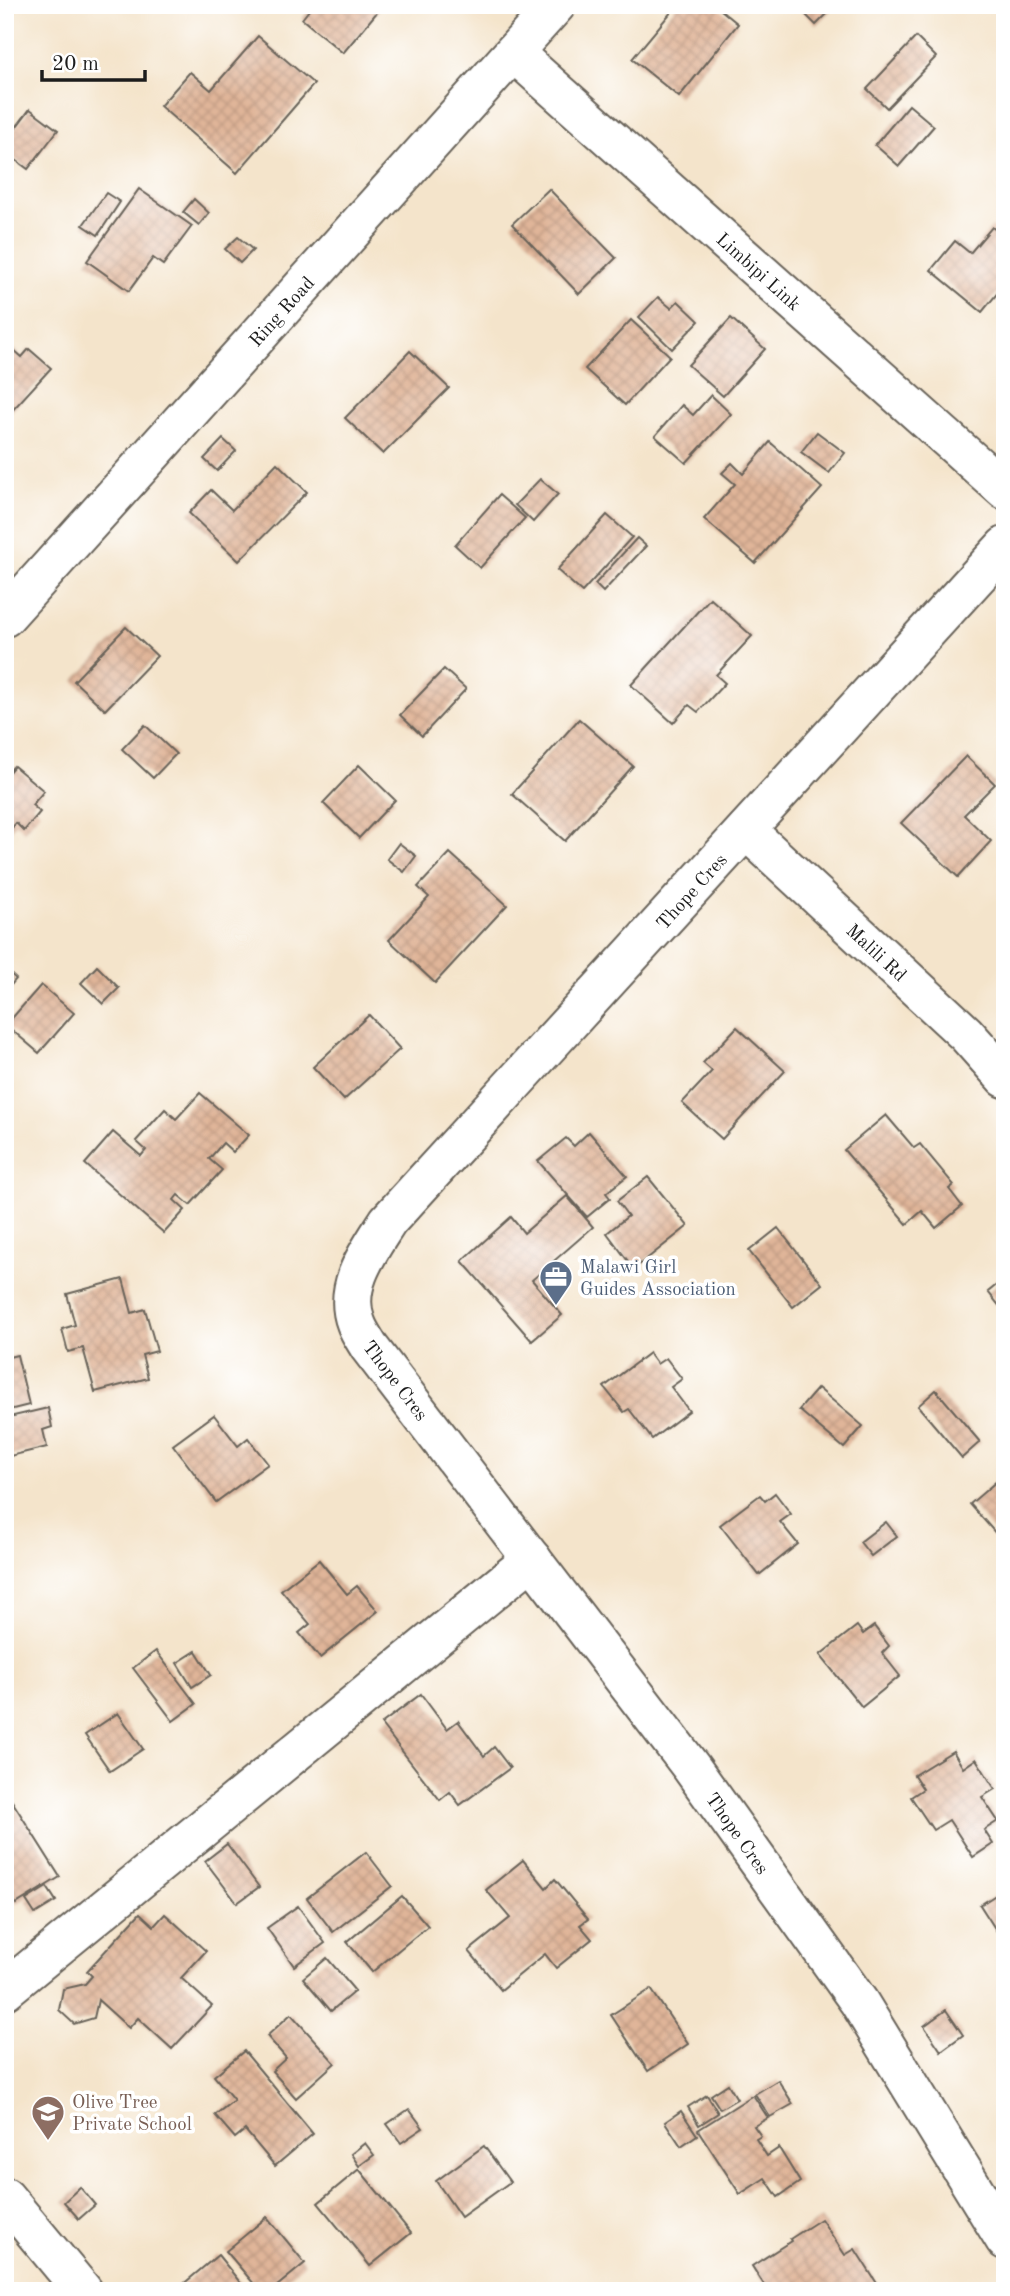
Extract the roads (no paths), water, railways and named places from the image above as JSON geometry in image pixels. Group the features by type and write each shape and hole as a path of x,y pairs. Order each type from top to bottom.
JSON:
{"street":[{"name":"Ring Road","path":"5,617 556,5"},
{"name":"Limbipi Link","path":"514,53 1005,490"},
{"name":"Thope Cres","path":"1005,546 388,1221 366,1255 354,1281 351,1306 356,1324 369,1348 691,1767 859,2002 1005,2240"},
{"name":"Malili Rd","path":"746,831 965,1034 1005,1078"},
{"path":"5,1990 531,1559"},
{"path":"5,2197 83,2291"}],"place":[{"name":"Malawi Girl Guides Association","path":"556,1307"},
{"name":"Olive Tree Private School","path":"48,2142"}]}
